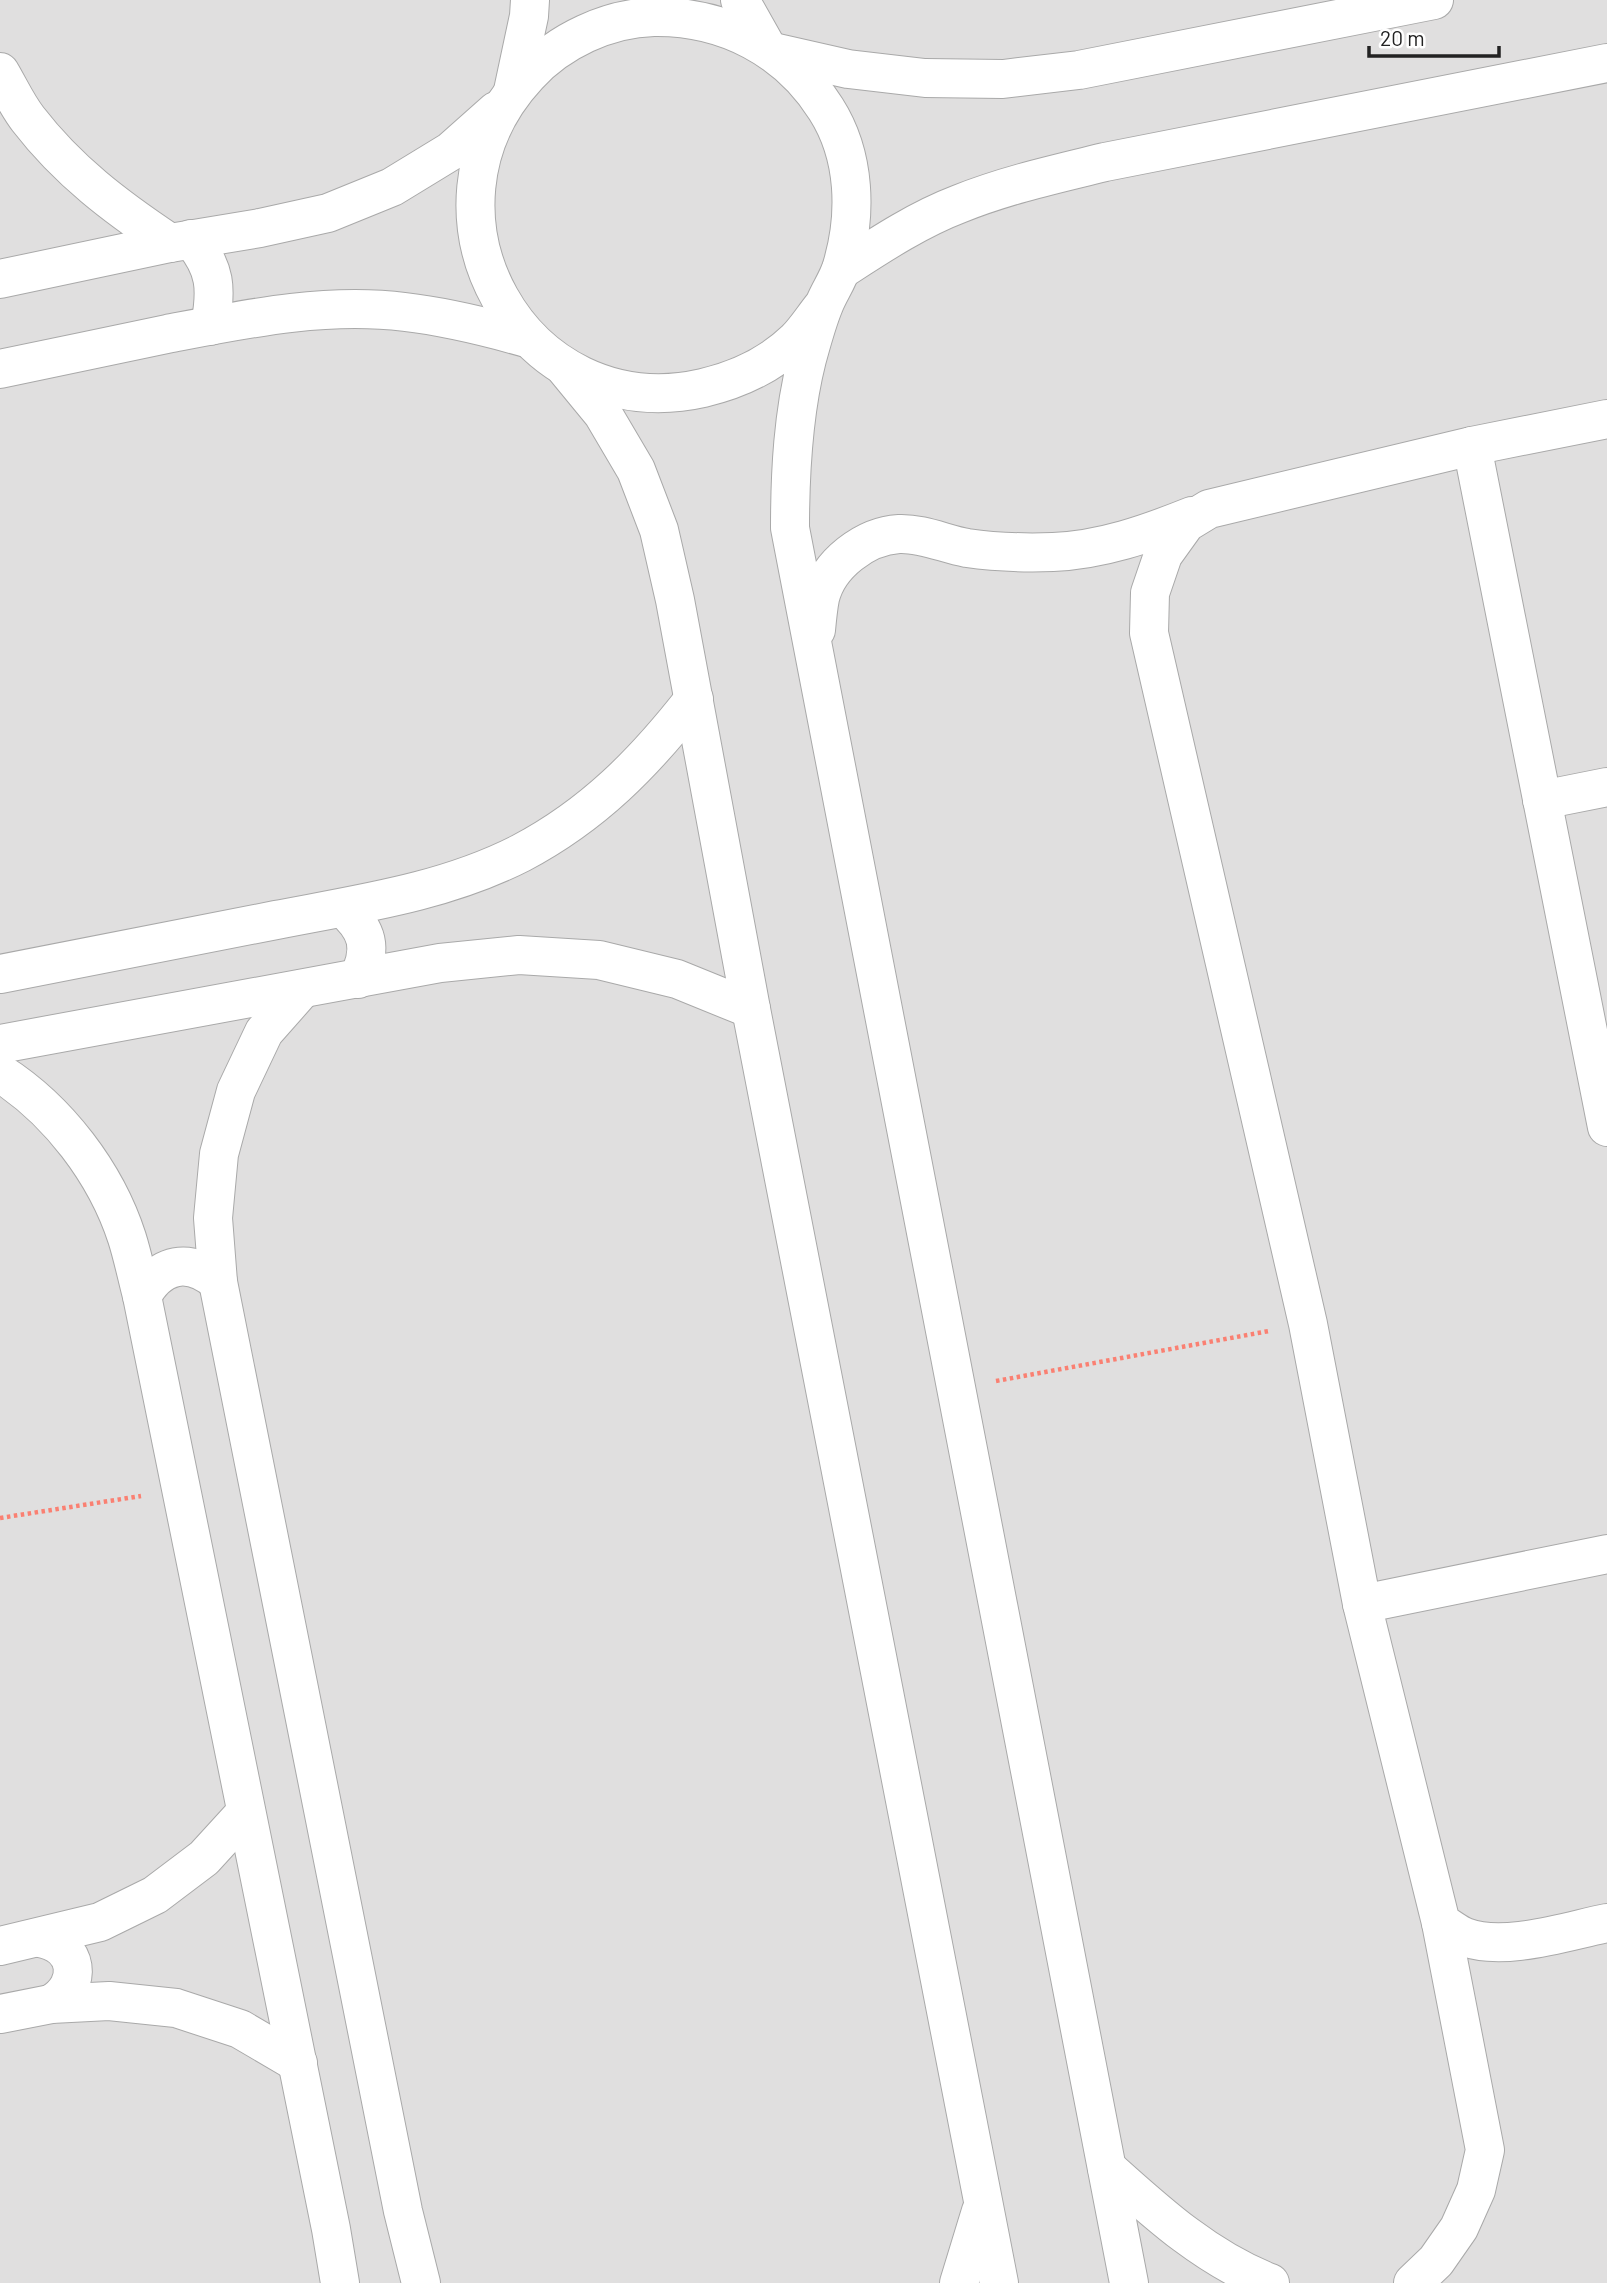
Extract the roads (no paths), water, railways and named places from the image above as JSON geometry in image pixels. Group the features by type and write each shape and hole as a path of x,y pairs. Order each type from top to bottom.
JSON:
{"street":[{"path":"530,0 508,98 484,143 475,185 475,227 485,268 503,306 530,338 563,364 601,383 642,392 684,392 725,383 763,365 797,339 823,306"},
{"path":"740,0 769,49 804,79 828,112 844,149 852,189 851,230 841,270 823,306 795,416 790,472 790,527 1129,2283"},
{"path":"0,279 328,213 392,187 451,151 508,98 540,62 573,39 610,24 650,17 690,19 730,29 769,49 848,69 925,78 1003,79 1079,70 1434,0"},
{"path":"841,270 889,239 958,204 1036,179 1105,162 1607,63"},
{"path":"0,72 27,117 69,165 117,208 205,256 213,278 214,302 210,326"},
{"path":"0,369 210,326 325,310 390,311 467,321 530,338"},
{"path":"563,364 603,414 636,470 659,530 675,600 751,1009 999,2283"},
{"path":"814,642 820,596 832,572 850,553 873,540 899,534 925,537 967,548 1011,552 1054,552 1098,546 1140,536 1209,509 1472,446 1607,419"},
{"path":"1472,446 1607,1127"},
{"path":"1209,509 1186,523 1163,555 1150,593 1149,634 1308,1324 1362,1604 1441,1923 1485,2150 1476,2190 1459,2228 1436,2261 1413,2283"},
{"path":"0,974 343,908 468,877 521,853 571,822 616,787 657,746 694,699"},
{"path":"1542,800 1607,788"},
{"path":"343,908 359,925 368,948 358,979"},
{"path":"0,1044 440,964 519,955 599,960 677,979 751,1009"},
{"path":"302,989 264,1032 236,1091 219,1154 213,1218 218,1282 415,2280"},
{"path":"0,1073 18,1084 64,1127 101,1179 126,1236 142,1296 340,2283"},
{"path":"142,1296 157,1275 182,1266 208,1273 218,1282"},
{"path":"1362,1604 1607,1554"},
{"path":"0,1946 100,1922 155,1895 204,1858 246,1812"},
{"path":"1441,1923 1464,1937 1491,1943 1521,1940 1607,1923"},
{"path":"40,1938 52,1940 62,1946 73,1967 73,1979 68,1989 61,1999 51,2004"},
{"path":"0,2014 51,2004 109,2001 176,2008 240,2029 298,2063"},
{"path":"1107,2168 1171,2226 1240,2272 1269,2283"},
{"path":"958,2283 963,2275 983,2203"}]}
